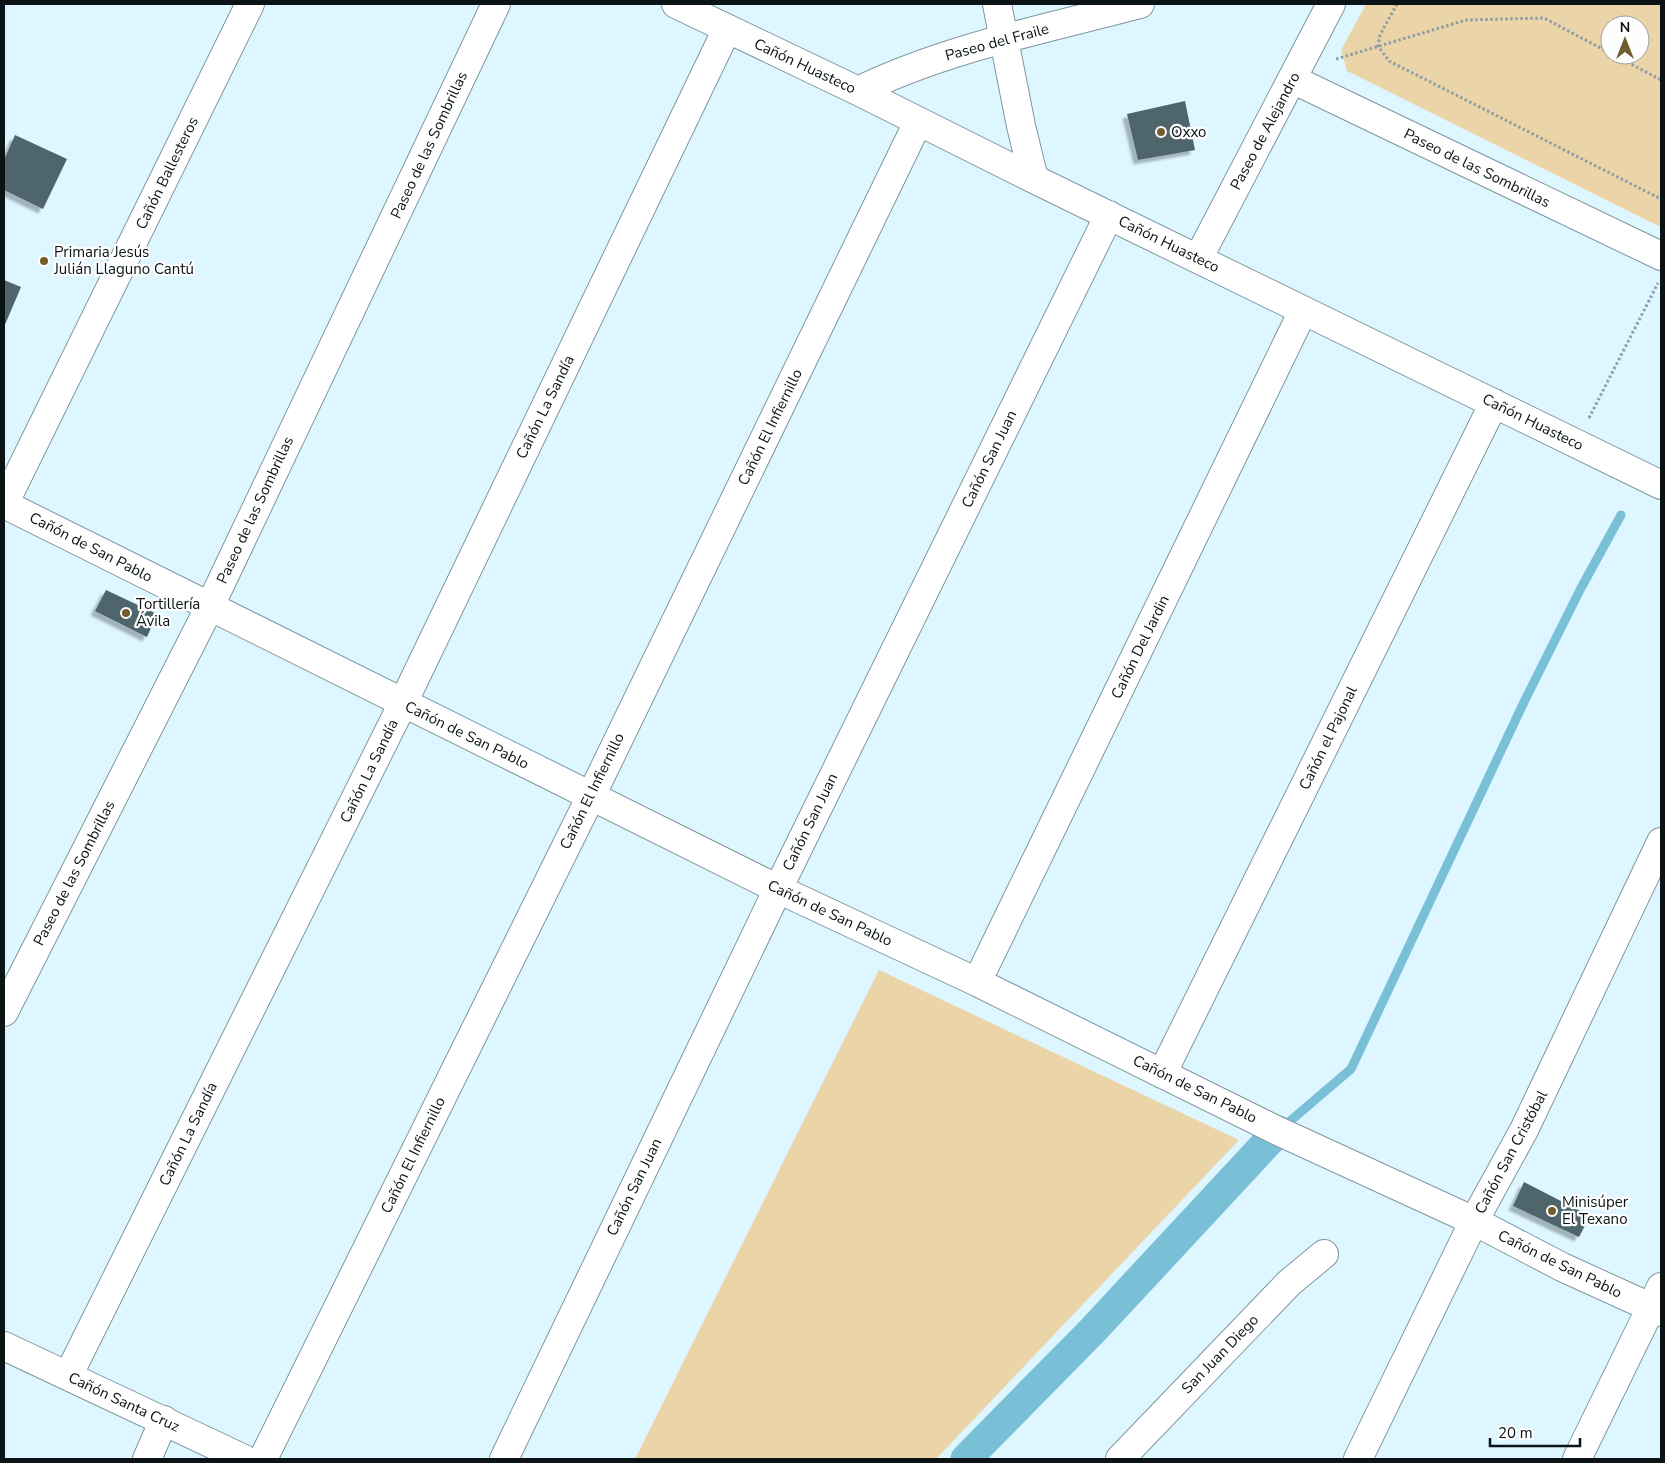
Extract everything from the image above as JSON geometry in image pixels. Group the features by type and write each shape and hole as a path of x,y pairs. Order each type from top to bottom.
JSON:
{"street":[{"name":"Cañón Ballesteros","path":"4,504 250,4"},
{"name":"Paseo de las Sombrillas","path":"4,1012 210,606 496,4"},
{"name":"Cañón Huasteco","path":"676,4 858,91 1661,485"},
{"path":"998,4 1021,126 1034,179"},
{"name":"Paseo del Fraile","path":"858,91 890,76 950,53 1140,4"},
{"name":"Paseo de Alejandro","path":"1198,259 1331,4"},
{"name":"Cañón La Sandía","path":"68,1376 403,703 727,29"},
{"name":"Paseo de las Sombrillas","path":"1292,79 1661,256"},
{"name":"Cañón El Infiernillo","path":"263,1459 590,796 918,122"},
{"name":"Cañón San Juan","path":"504,1459 778,889 1110,215"},
{"name":"Cañón Del Jardin","path":"977,982 1303,311"},
{"name":"Cañón el Pajonal","path":"1162,1074 1494,403"},
{"name":"Cañón de San Pablo","path":"4,504 778,889 977,982 1278,1131 1474,1221 1562,1267 1658,1302"},
{"name":"Cañón San Cristóbal","path":"1358,1459 1474,1221 1524,1130 1661,842"},
{"name":"San Juan Diego","path":"1120,1459 1289,1283 1324,1254"},
{"path":"1577,1459 1658,1302"},
{"name":"Cañón Santa Cruz","path":"4,1346 244,1459"},
{"path":"147,1459 164,1420"}],"path":[{"path":"1397,4 1380,35 1378,46 1389,61 1661,199"},
{"path":"1326,62 1466,20 1544,18 1600,48"},
{"path":"1633,65 1661,80"},
{"path":"1590,417 1661,276"}],"shaded area":[{"path":"1366,4 1661,4 1661,227 1347,71 1341,50"},
{"path":"879,970 1239,1140 936,1459 635,1459"}],"building":[{"name":"Oxxo","path":"1185,101 1195,150 1138,160 1127,114"},
{"path":"15,135 67,159 43,209 4,190 4,160"},
{"path":"4,280 21,287 4,327"},
{"name":"Tortillería Ávila","path":"106,590 157,614 147,637 95,611"},
{"name":"Minisúper El Texano","path":"1524,1182 1590,1216 1579,1237 1513,1206"}],"waterway":[{"path":"1282,1128 1351,1069 1524,702 1581,588 1621,515"},
{"path":"966,1459 1093,1330 1278,1131"}],"place":[{"name":"Oxxo","path":"1161,132"},
{"name":"Primaria Jesús Julián Llaguno Cantú","path":"44,261"},
{"name":"Tortillería Ávila","path":"126,613"},
{"name":"Minisúper El Texano","path":"1552,1211"}]}
